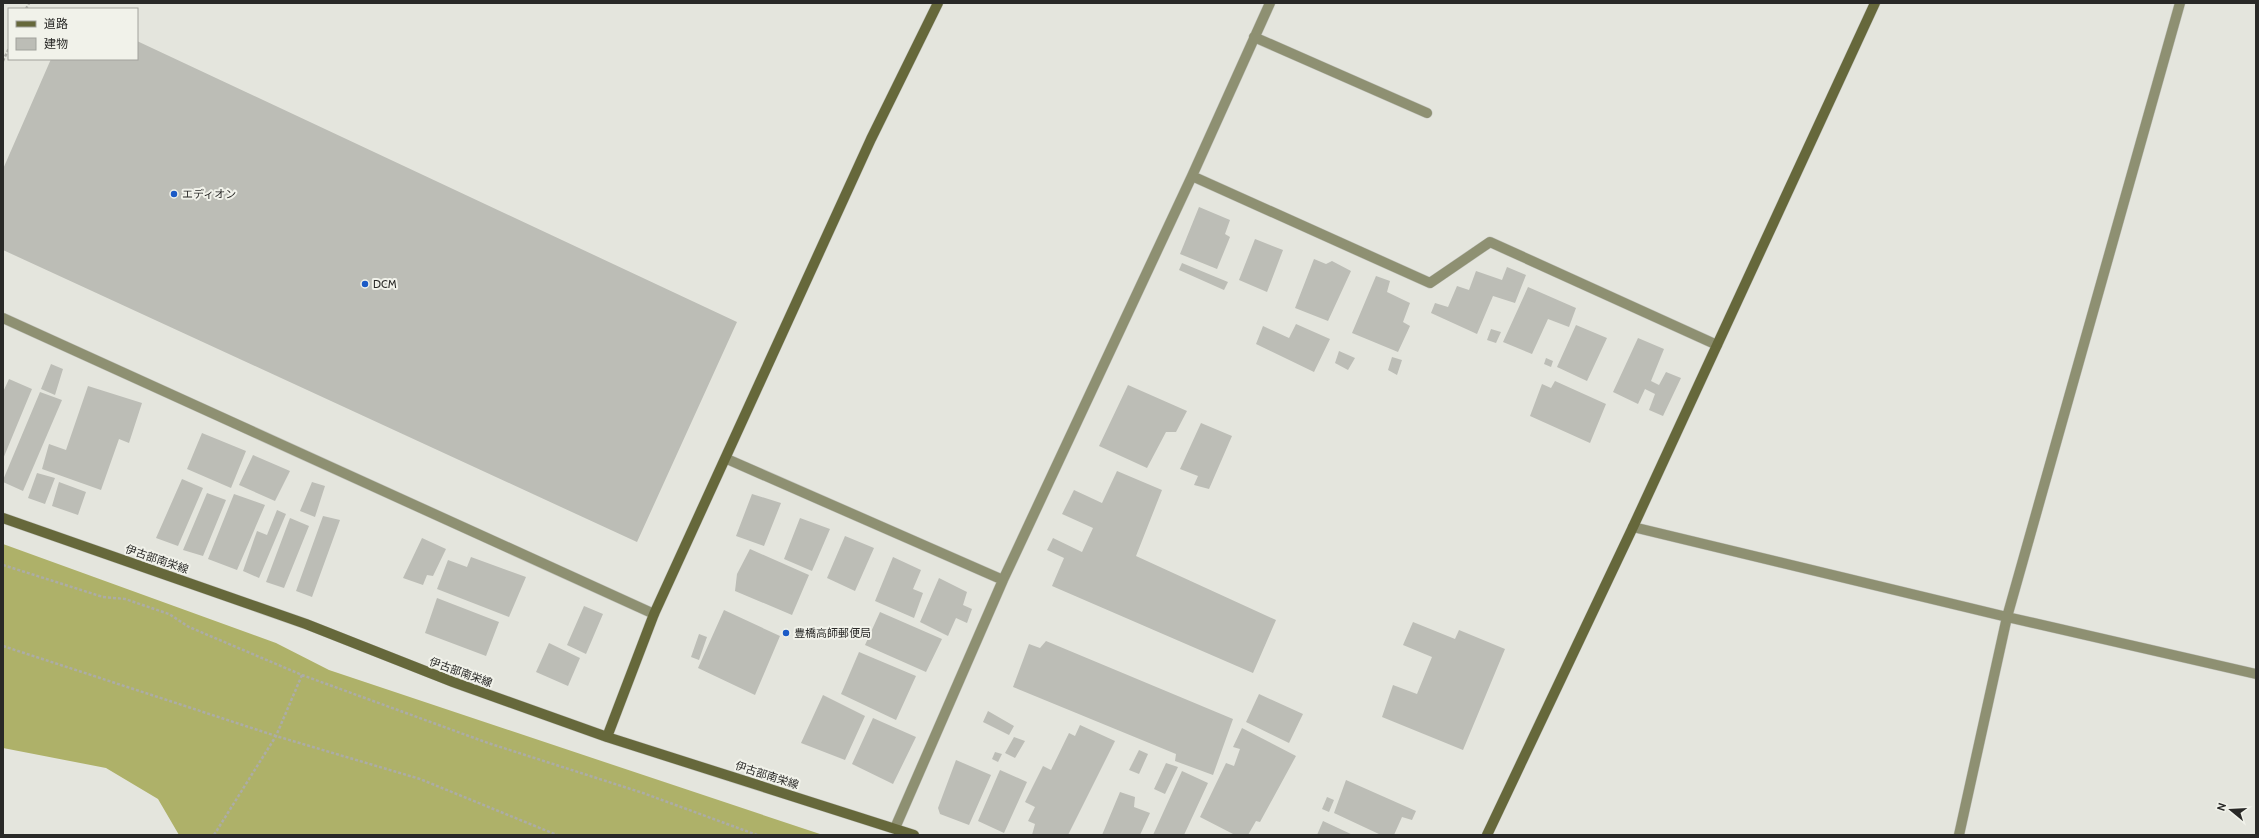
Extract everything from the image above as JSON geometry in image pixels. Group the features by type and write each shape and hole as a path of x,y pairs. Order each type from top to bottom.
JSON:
{"street":[{"path":"607,737 654,614 727,459 871,139 938,3"},
{"path":"895,828 1003,580 1192,176 1270,3"},
{"path":"1487,835 1633,527 1874,3"},
{"path":"1959,835 2007,617 2180,3"},
{"path":"1254,37 1427,113"},
{"path":"1192,176 1430,283 1490,242 1717,345"},
{"path":"3,318 654,614"},
{"path":"727,459 1003,580"},
{"name":"伊古部南栄線","path":"3,518 306,624 453,682 607,737 914,835"},
{"path":"1633,527 2007,617 2256,674"}],"path":[{"path":"3,61 8,50"},
{"path":"3,565 103,597 125,600 169,614 189,627 302,675 488,742 642,793 757,835"},
{"path":"3,646 276,736 420,779 557,835"},
{"path":"214,835 276,736 302,675"}],"green space":[{"path":"3,544 276,643 329,670 823,835 179,835 158,799 106,768 3,748"}],"building":[{"path":"138,41 737,322 637,542 3,250 3,169 51,60 138,60"},
{"path":"1199,207 1230,220 1225,234 1230,237 1217,269 1180,254"},
{"path":"1255,239 1283,250 1267,292 1239,280"},
{"path":"1314,259 1326,264 1332,261 1351,271 1328,321 1295,308"},
{"path":"1182,263 1228,282 1224,290 1179,270"},
{"path":"1507,267 1526,275 1515,303 1493,296 1477,334 1431,313 1435,303 1448,307 1457,286 1469,290 1476,271 1502,280"},
{"path":"1376,276 1390,281 1387,292 1410,303 1403,322 1410,326 1398,352 1352,333"},
{"path":"1528,287 1576,308 1569,327 1548,319 1532,354 1503,342"},
{"path":"1296,324 1330,339 1314,372 1256,344 1263,326 1289,338"},
{"path":"1576,325 1607,338 1587,381 1557,367"},
{"path":"1491,329 1501,332 1496,343 1487,340"},
{"path":"1638,338 1664,349 1651,381 1659,385 1666,372 1681,378 1663,416 1649,410 1655,394 1645,389 1638,404 1613,392"},
{"path":"1339,351 1355,358 1348,370 1335,363"},
{"path":"1392,357 1402,360 1397,375 1388,370"},
{"path":"1546,358 1553,361 1551,367 1544,364"},
{"path":"51,364 63,369 55,395 41,389"},
{"path":"9,379 32,389 3,459 3,392"},
{"path":"1555,381 1606,404 1590,443 1530,416 1542,384 1551,388"},
{"path":"1128,385 1187,411 1176,432 1166,432 1147,468 1099,446"},
{"path":"88,386 142,403 129,443 119,439 101,490 42,469 49,444 66,450"},
{"path":"40,392 62,400 23,491 3,482 3,480"},
{"path":"1201,423 1232,436 1209,489 1194,485 1198,476 1180,469"},
{"path":"202,433 246,451 231,488 187,469"},
{"path":"253,455 290,471 275,501 239,485"},
{"path":"1117,471 1162,490 1136,556 1276,620 1253,673 1052,586 1064,558 1047,550 1053,538 1082,552 1093,528 1062,514 1074,490 1102,503"},
{"path":"37,473 55,478 45,504 28,498"},
{"path":"182,479 203,488 178,546 156,538"},
{"path":"59,482 86,492 78,515 52,506"},
{"path":"312,482 325,486 315,517 300,511"},
{"path":"207,493 226,500 203,556 183,550"},
{"path":"234,494 265,505 237,570 208,559"},
{"path":"752,494 781,503 764,546 736,536"},
{"path":"277,510 286,514 259,578 243,571 257,531 267,535"},
{"path":"323,516 340,520 312,597 296,591"},
{"path":"290,518 309,526 284,588 266,582"},
{"path":"800,518 830,529 812,571 784,559"},
{"path":"845,536 874,548 855,591 827,578"},
{"path":"422,538 446,549 433,576 427,575 423,585 403,578"},
{"path":"750,549 809,575 792,615 735,591 737,574"},
{"path":"471,557 526,577 509,617 437,589 448,560 467,567"},
{"path":"893,557 921,570 913,589 923,593 914,618 875,601"},
{"path":"939,578 967,592 963,605 972,609 967,623 956,618 948,636 920,622"},
{"path":"437,598 499,622 486,656 425,633"},
{"path":"584,606 603,614 586,654 567,645"},
{"path":"724,610 780,636 755,695 698,668"},
{"path":"880,612 942,639 926,672 865,645"},
{"path":"1413,622 1455,639 1459,630 1505,649 1463,750 1382,717 1393,685 1417,694 1432,657 1403,645"},
{"path":"699,634 707,637 699,660 691,657"},
{"path":"1046,641 1233,719 1213,775 1175,761 1176,754 1013,687 1029,644 1040,648"},
{"path":"549,643 580,658 568,686 536,672"},
{"path":"859,652 916,676 896,720 841,694"},
{"path":"1259,694 1303,714 1289,743 1246,722"},
{"path":"823,695 865,716 845,760 801,743"},
{"path":"988,711 1014,726 1009,735 983,722"},
{"path":"873,718 916,737 893,784 852,764"},
{"path":"1080,725 1115,741 1068,835 1032,835 1035,824 1028,821 1035,807 1025,802 1043,766 1051,770 1069,733 1075,736"},
{"path":"1242,728 1296,756 1260,822 1256,821 1248,835 1235,835 1200,817 1226,763 1234,766 1240,749 1233,747"},
{"path":"1014,737 1025,741 1015,758 1005,753"},
{"path":"1139,750 1148,754 1139,774 1129,770"},
{"path":"995,752 1002,754 998,762 992,759"},
{"path":"956,760 991,775 969,825 940,814 938,808"},
{"path":"1166,763 1178,767 1165,794 1154,789"},
{"path":"1000,770 1027,782 1004,833 978,821"},
{"path":"1182,771 1208,783 1184,835 1153,835"},
{"path":"1346,780 1416,811 1412,820 1402,817 1394,835 1381,835 1334,813"},
{"path":"1120,792 1135,797 1134,807 1150,813 1140,835 1102,835"},
{"path":"1327,797 1334,800 1329,812 1322,809"},
{"path":"1323,821 1353,835 1317,835"}],"place":[{"name":"エディオン","path":"174,194"},
{"name":"DCM","path":"365,284"},
{"name":"豊橋高師郵便局","path":"786,633"}]}
